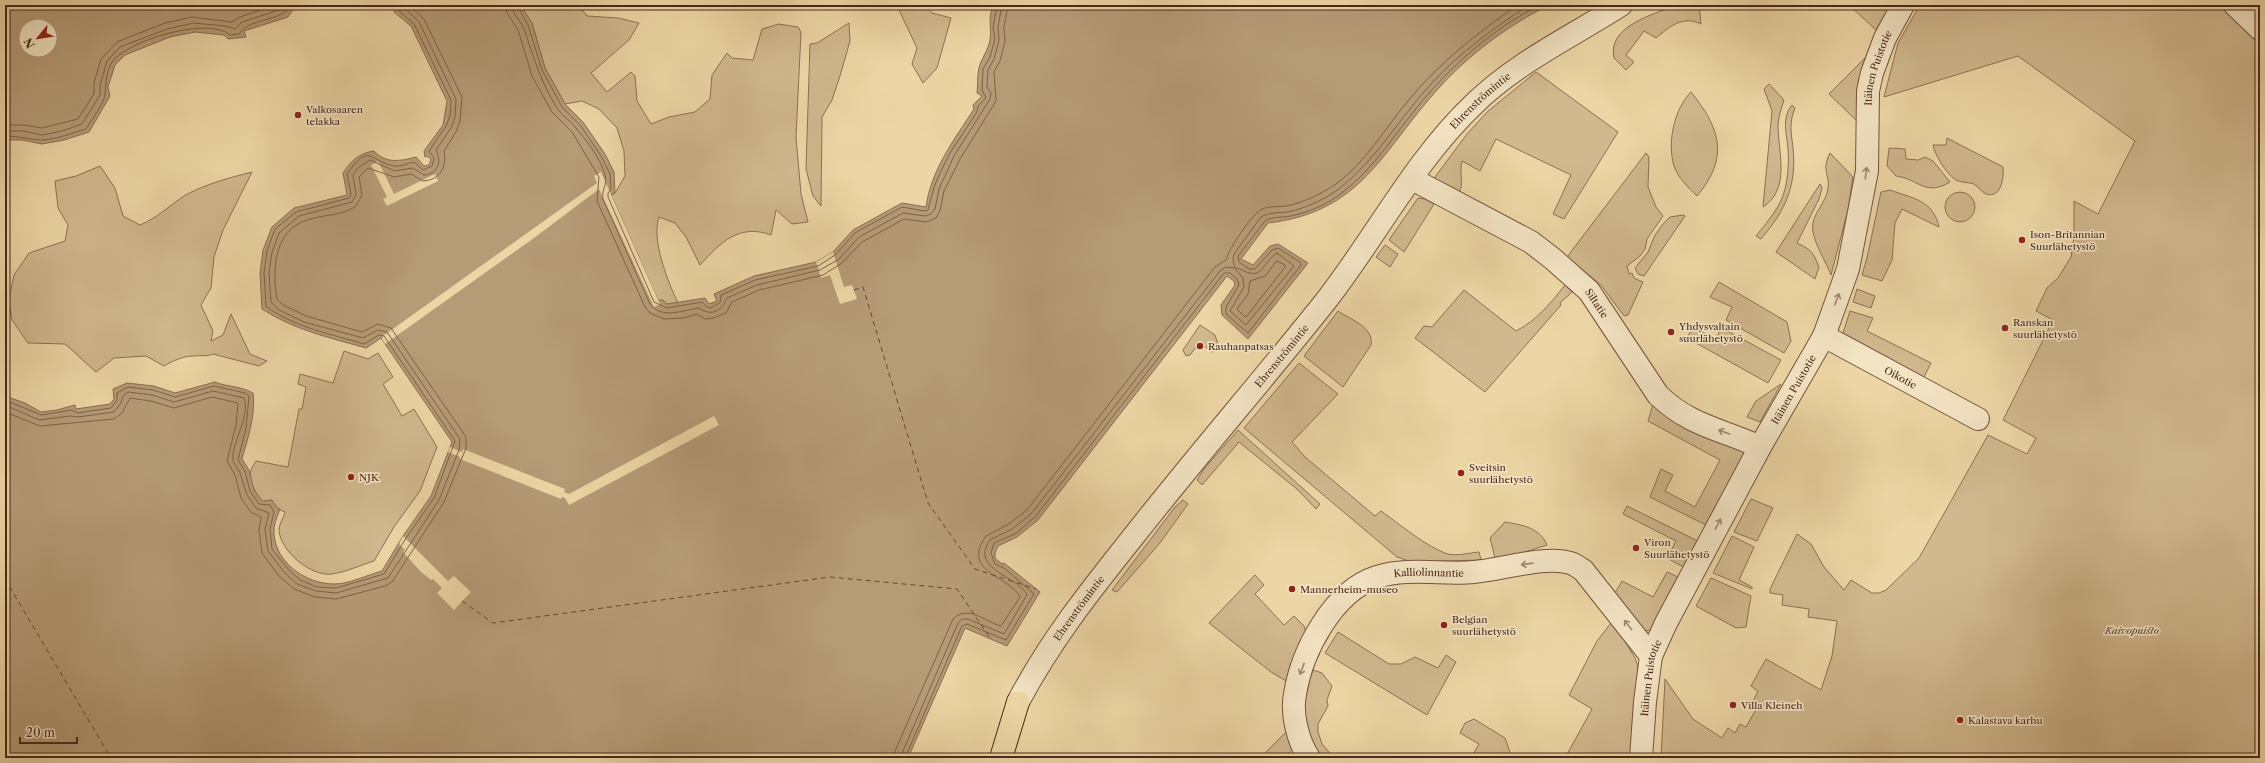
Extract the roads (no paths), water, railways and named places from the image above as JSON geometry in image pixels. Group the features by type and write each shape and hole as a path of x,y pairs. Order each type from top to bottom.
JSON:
{"main road":[{"name":"Ehrenströmintie","path":"1001,758 1018,702"}],"street":[{"name":"Ehrenströmintie","path":"1018,702 1039,662 1080,602 1327,299 1412,179 1453,125 1503,78 1527,61 1621,5"},
{"name":"Itäinen Puistotie","path":"1641,758 1652,656 1666,623 1760,447 1824,336 1848,269 1867,171 1868,91 1872,74 1885,38 1903,5"},
{"path":"2234,5 2260,29"},
{"name":"Siltatie","path":"1412,179 1531,242 1553,259 1589,291 1658,395 1672,408 1691,420 1760,447"},
{"name":"Oikotie","path":"1824,336 1978,419"},
{"name":"Kalliolinnantie","path":"1309,758 1300,742 1294,705 1301,670 1326,617 1349,594 1375,578 1392,573 1474,572 1553,560 1570,562 1583,570 1652,656"}],"water":[{"path":"5,5 296,5 288,17 244,31 246,37 228,39 224,35 195,32 170,37 125,55 115,65 108,87 110,96 89,132 64,140 42,144 22,140 5,140"},
{"path":"394,5 520,5 532,23 545,68 565,104 583,122 605,154 614,172 615,193 611,195 658,300 663,300 667,304 705,298 709,304 717,301 714,294 754,276 816,262 833,252 853,230 902,203 926,207 933,180 944,156 974,109 973,105 982,96 977,93 978,74 980,64 989,43 990,17 994,5 1549,5 1504,31 1462,64 1418,112 1367,176 1348,192 1326,206 1300,217 1268,223 1241,259 1253,265 1270,246 1278,244 1308,263 1248,339 1222,315 1221,305 1235,285 1234,281 1227,276 1038,520 1017,537 998,546 995,553 995,558 1002,564 1004,563 1040,592 1007,646 965,628 908,758 5,758 5,396 25,403 41,412 57,410 75,405 76,409 110,404 114,399 113,389 127,383 154,386 175,393 215,382 244,389 253,393 254,401 252,418 242,459 249,470 254,490 262,501 272,500 277,508 280,509 275,522 274,530 275,541 279,552 293,569 312,580 323,583 346,583 382,571 403,536 431,496 452,442 381,338 366,348 299,328 262,309 260,273 263,250 272,227 294,208 347,195 343,173 356,158 369,152 374,151 388,160 404,160 416,157 424,166 429,165 431,159 427,156 425,157 424,151 443,125 447,101 411,26 394,12"}],"place":[{"name":"Valkosaaren telakka","path":"298,115"},
{"name":"Ison-Britannian Suurlähetystö","path":"2022,240"},
{"name":"Ranskan suurlähetystö","path":"2005,328"},
{"name":"Yhdysvaltain suurlähetystö","path":"1671,332"},
{"name":"Rauhanpatsas","path":"1200,346"},
{"name":"Sveitsin suurlähetystö","path":"1461,473"},
{"name":"NJK","path":"351,477"},
{"name":"Viron Suurlähetystö","path":"1636,548"},
{"name":"Mannerheim-museo","path":"1292,589"},
{"name":"Belgian suurlähetystö","path":"1444,625"},
{"name":"Villa Kleineh","path":"1733,705"},
{"name":"Kalastava karhu","path":"1960,720"}],"park label":[{"name":"Kaivopuisto","path":"2132,630"}]}
